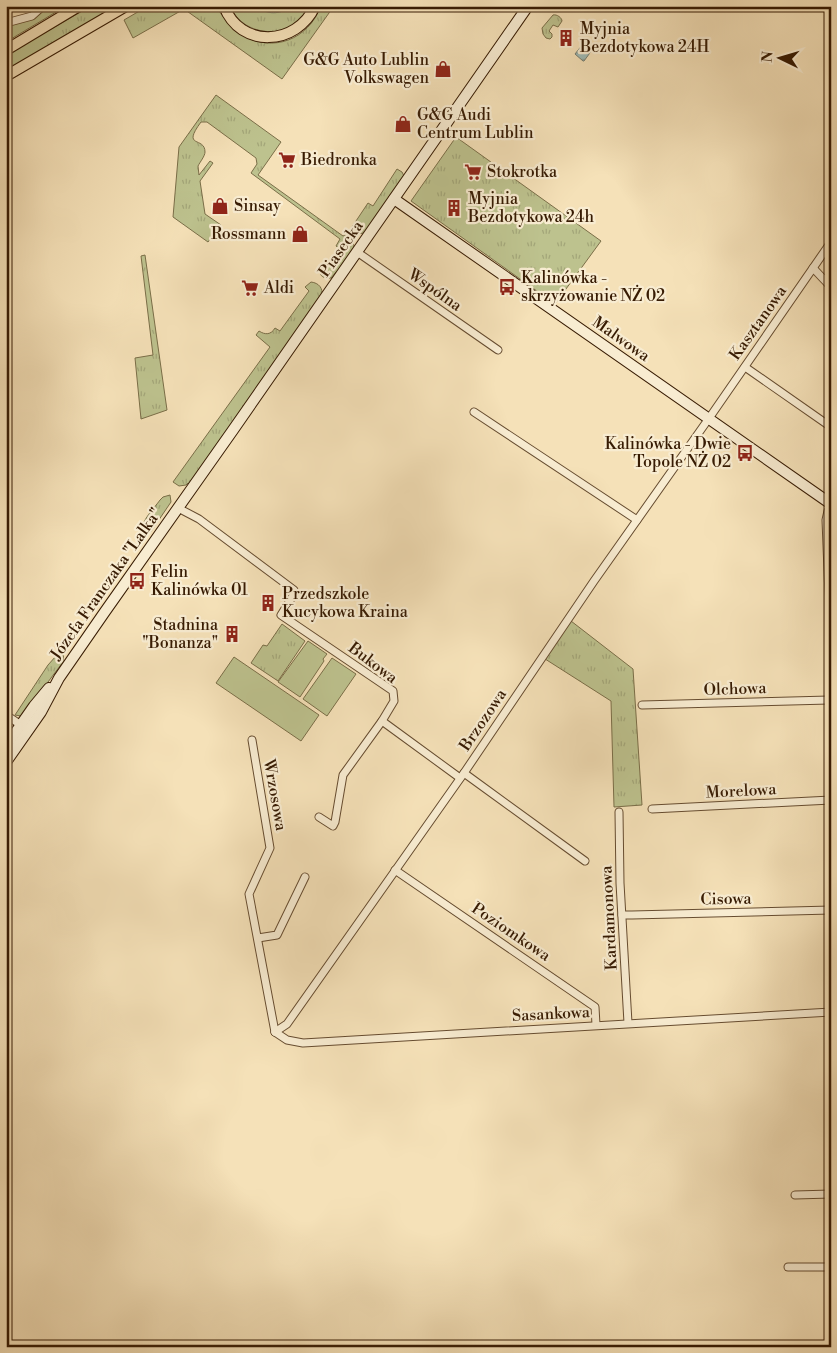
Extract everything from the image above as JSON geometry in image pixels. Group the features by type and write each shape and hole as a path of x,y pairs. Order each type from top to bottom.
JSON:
{"main road":[{"path":"6,50 79,6"},
{"path":"224,6 227,13 244,30 258,36 273,38 290,33 299,27 310,16 315,6"},
{"path":"6,76 122,9"}],"street":[{"path":"6,23 32,16 43,6"},
{"name":"Piasecka","path":"178,508 528,6"},
{"name":"Malwowa","path":"394,199 831,505"},
{"name":"Kasztanowa","path":"708,418 831,242"},
{"name":"Wspólna","path":"357,252 498,350"},
{"path":"813,268 831,287"},
{"path":"745,367 831,427"},
{"path":"474,412 637,520"},
{"name":"Brzozowa","path":"276,1032 286,1024 462,776 589,588 708,418"},
{"path":"831,505 826,520 829,596 831,796"},
{"name":"Bukowa","path":"178,508 199,519 294,590 294,594 281,615 393,691 394,701 382,721"},
{"name":"Józefa Franczaka \"Lalka\"","path":"6,746 41,712 59,678 178,508"},
{"name":"Olchowa","path":"642,705 829,700"},
{"path":"6,715 25,727"},
{"path":"319,817 333,826 343,775 382,721 585,861"},
{"name":"Józefa Franczaka \"Lalka\"","path":"6,762 25,727"},
{"name":"Wrzosowa","path":"252,740 270,848 249,894 276,1032"},
{"name":"Morelowa","path":"652,809 831,800"},
{"name":"Kardamonowa","path":"619,812 628,1023"},
{"name":"Poziomkowa","path":"395,870 595,1007 596,1025"},
{"path":"258,938 277,936 305,877"},
{"name":"Cisowa","path":"622,915 831,910"},
{"name":"Sasankowa","path":"276,1032 287,1040 303,1042 831,1012"},
{"path":"795,1195 831,1194"},
{"path":"788,1267 831,1268"}],"green space":[{"path":"46,6 66,6 6,42 6,25"},
{"path":"91,6 119,6 6,71 6,55"},
{"path":"148,6 215,6 227,22 242,35 266,43 277,43 298,35 308,27 321,6 334,6 282,79 184,9 133,38 124,20"},
{"path":"230,6 309,6 294,25 287,29 271,32 250,27 238,19"},
{"path":"553,15 559,16 562,21 558,27 553,25 549,31 552,34 550,39 546,38 543,34 542,28"},
{"path":"216,95 281,142 258,175 343,236 345,235 352,242 354,248 338,273 336,272 331,278 323,277 320,272 321,270 323,272 340,249 336,246 340,239 251,173 257,164 256,158 207,122 201,122 195,130 193,139 202,144 205,152 198,166 199,175 210,161 213,163 200,181 205,214 221,225 208,242 173,217 179,147"},
{"path":"456,137 601,241 555,304 411,201"},
{"path":"397,169 404,176 364,233 357,234 350,230 368,203 373,206"},
{"path":"145,255 167,410 141,419 135,358 153,355 141,256"},
{"path":"311,282 320,286 322,296 189,484 179,486 173,482 270,347 256,335 259,331 266,334 270,333 275,328 280,331 309,291 305,287"},
{"path":"170,495 171,502 150,533 143,536 143,526 147,517 163,497"},
{"path":"571,621 633,669 642,805 614,807 611,701 542,657 565,623"},
{"path":"282,624 305,641 278,681 251,663 263,645 267,646"},
{"path":"308,641 327,654 300,697 278,682"},
{"path":"64,647 63,662 24,714 21,716 15,715 48,665"},
{"path":"234,657 319,715 301,741 216,683"},
{"path":"332,658 356,674 327,716 303,699"}],"water":[{"path":"255,6 292,6 274,13 264,11"},
{"path":"586,40 595,46 583,61 575,54"}],"place":[{"name":"Myjnia Bezdotykowa 24H","path":"566,38"},
{"name":"G&G Auto Lublin Volkswagen","path":"443,69"},
{"name":"G&G Audi Centrum Lublin","path":"403,124"},
{"name":"Biedronka","path":"287,160"},
{"name":"Stokrotka","path":"473,172"},
{"name":"Sinsay","path":"220,206"},
{"name":"Myjnia Bezdotykowa 24h","path":"454,208"},
{"name":"Rossmann","path":"300,234"},
{"name":"Kalinówka - skrzyżowanie NŻ 02","path":"507,287"},
{"name":"Aldi","path":"250,288"},
{"name":"Kalinówka - Dwie Topole NŻ 02","path":"745,453"},
{"name":"Felin Kalinówka 01","path":"137,581"},
{"name":"Przedszkole Kucykowa Kraina","path":"268,603"},
{"name":"Stadnina \"Bonanza\"","path":"232,634"}]}
